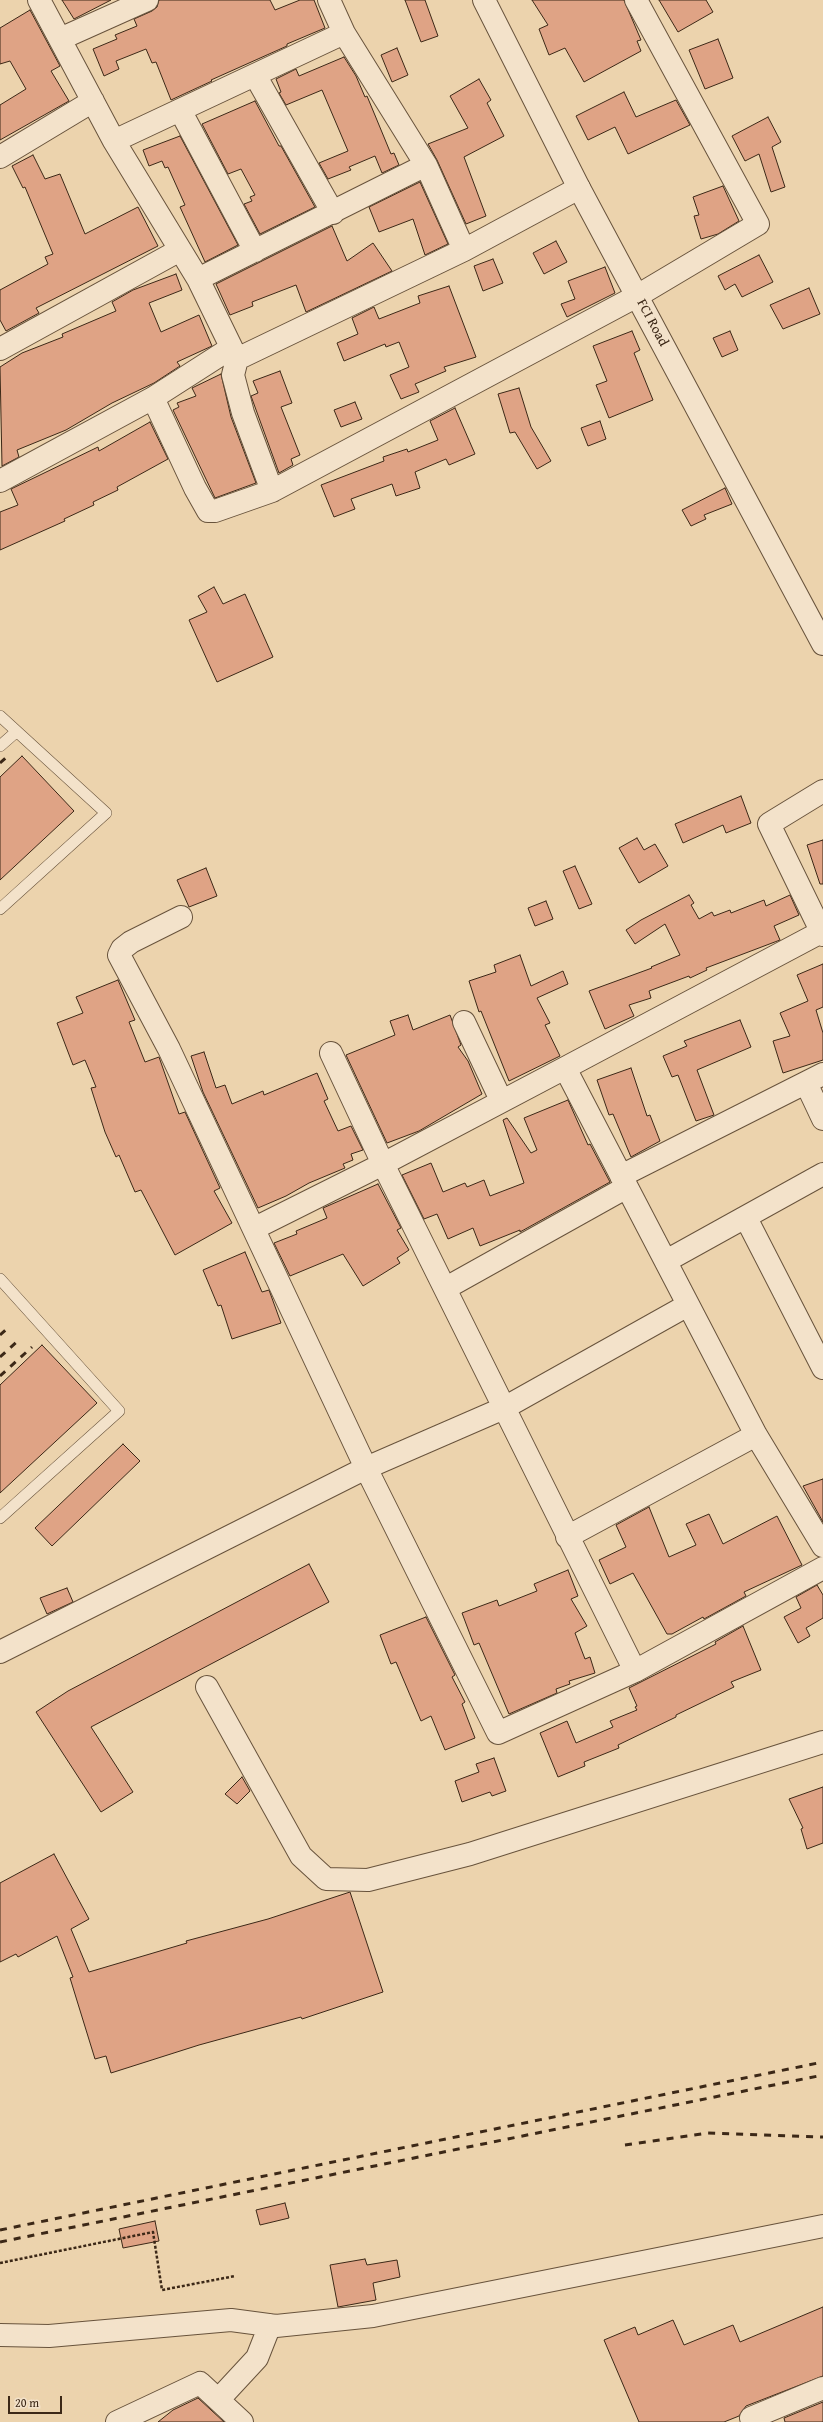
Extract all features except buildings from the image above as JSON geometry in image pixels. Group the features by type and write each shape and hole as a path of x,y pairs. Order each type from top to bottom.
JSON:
{"street":[{"path":"39,0 114,141 198,280 234,354 233,375 243,412 272,492"},
{"path":"60,39 147,0"},
{"path":"329,0 344,33 426,165 464,250"},
{"name":"FCI Road","path":"484,0 579,188 823,644"},
{"path":"154,398 195,488 208,511 215,511 272,492 637,296 758,224 636,0"},
{"path":"114,141 344,33"},
{"path":"255,74 333,213"},
{"path":"0,157 93,101"},
{"path":"180,110 256,251"},
{"path":"198,280 426,165"},
{"path":"0,481 234,354 464,250 579,188"},
{"path":"0,349 180,250"},
{"path":"254,1228 383,1164 501,1100 823,933 769,824 823,791"},
{"path":"181,917 131,942 122,949 119,955 168,1049 254,1228 366,1468 498,1733 635,1671 823,1568"},
{"path":"464,1022 501,1100"},
{"path":"331,1053 383,1164 446,1288 567,1537 635,1671"},
{"path":"565,1068 756,1435 823,1546"},
{"path":"446,1288 624,1181 815,1078 823,1119"},
{"path":"666,1261 823,1174"},
{"path":"746,1218 823,1368"},
{"path":"0,1652 366,1468 504,1408 688,1305"},
{"path":"567,1537 756,1435"},
{"path":"207,1687 301,1856 326,1879 368,1880 470,1854 823,1742"},
{"path":"0,2335 49,2336 231,2320 270,2326 373,2316 823,2226"},
{"path":"219,2399 257,2358 270,2326"},
{"path":"117,2422 200,2383 219,2399 242,2422"},
{"path":"751,2418 823,2388"}],"lane":[{"path":"0,716 106,813 0,910"},
{"path":"0,746 16,732"},
{"path":"0,1279 119,1411 0,1518"}],"path":[{"path":"0,2263 153,2232 162,2290 235,2276"}],"railway":[{"path":"0,763 10,754"},
{"path":"0,1335 10,1326"},
{"path":"0,1357 20,1339"},
{"path":"0,1376 32,1347"},
{"path":"0,2230 823,2062"},
{"path":"0,2242 823,2075"},
{"path":"625,2145 708,2133 823,2137"}]}
